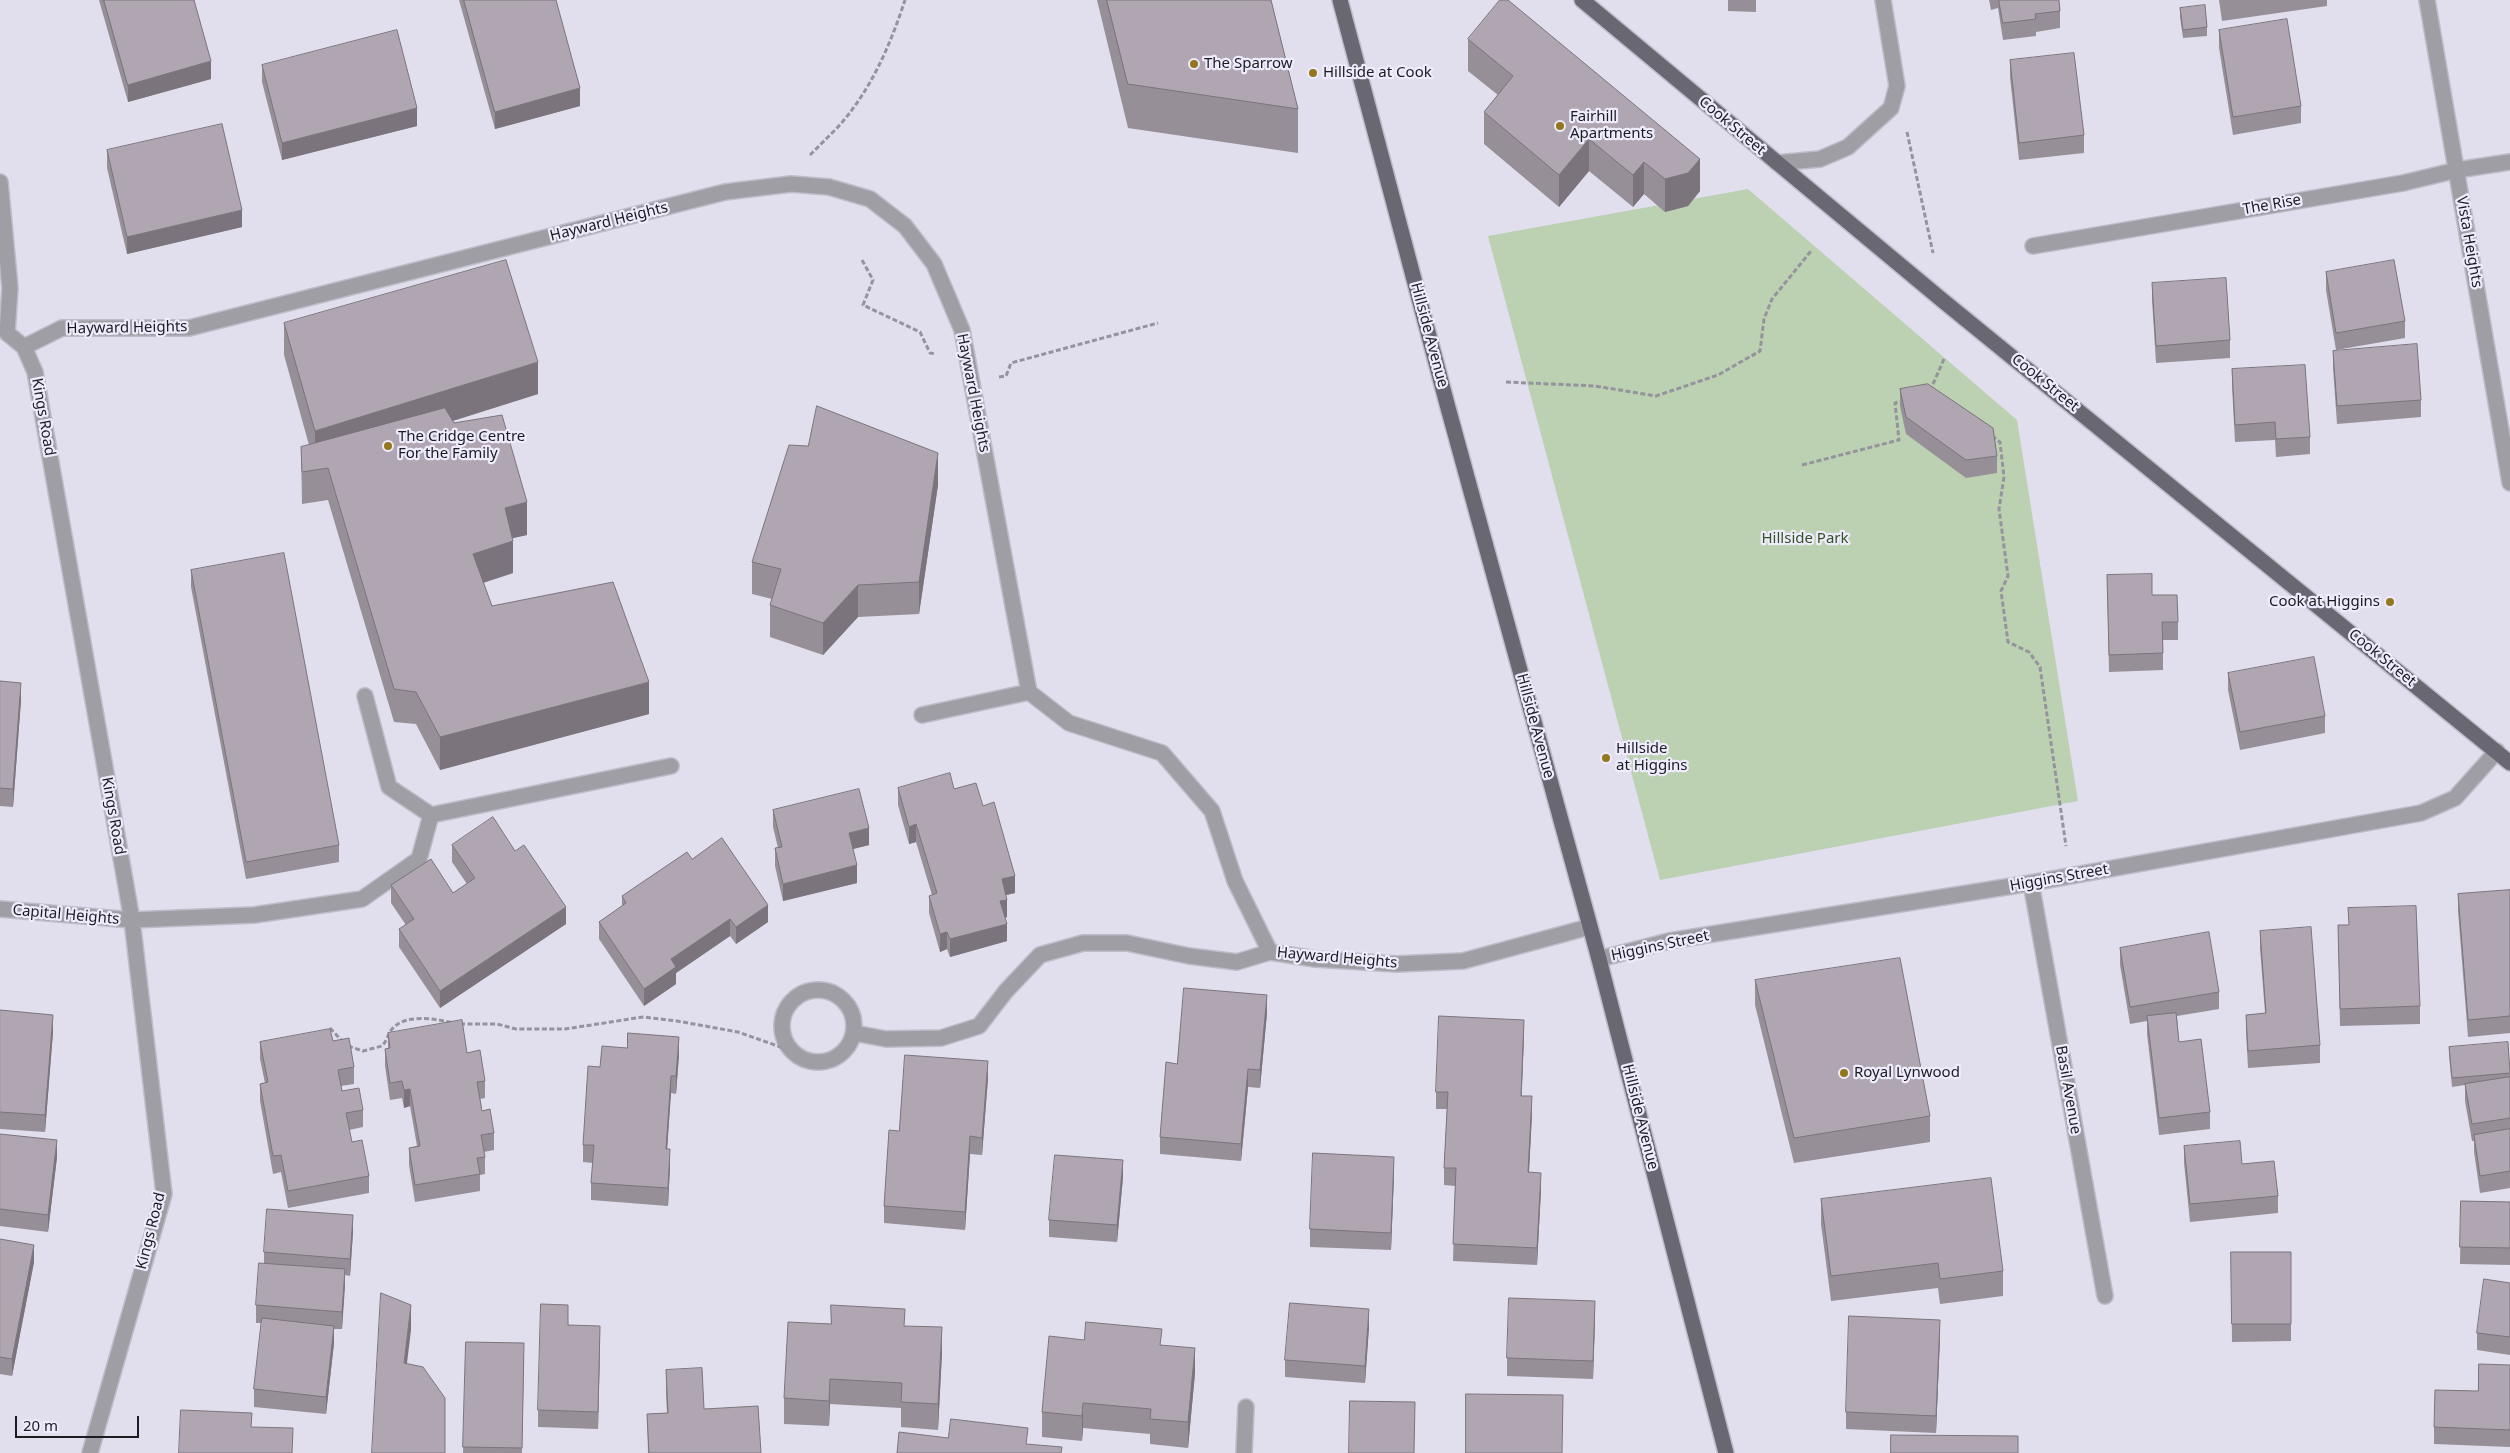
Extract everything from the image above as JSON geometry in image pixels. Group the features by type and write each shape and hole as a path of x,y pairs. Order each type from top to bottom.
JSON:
{"main road":[{"name":"Hillside Avenue","path":"1340,0 1599,959 1726,1453"},
{"name":"Cook Street","path":"1582,0 1942,300 2510,763"}],"street":[{"path":"1777,163 1820,159 1848,147 1891,108 1897,86 1883,0"},
{"name":"Vista Heights","path":"2427,0 2510,483"},
{"name":"The Rise","path":"2033,246 2403,183 2456,170 2510,162"},
{"path":"0,182 10,288 7,333"},
{"name":"Hayward Heights","path":"24,347 62,328 189,328 725,192 791,184 829,186 870,199 905,226 934,264 962,330 1029,692 1069,723 1162,753 1212,810 1235,881 1270,952 1314,958 1397,964 1463,961 1589,927"},
{"path":"0,317 7,333"},
{"name":"Kings Road","path":"7,333 24,347 35,372 132,920 164,1194 90,1453"},
{"path":"922,715 1029,692"},
{"path":"365,696 389,786 431,815 671,766"},
{"name":"Higgins Street","path":"1599,959 1669,941 2032,883 2421,813 2455,798 2497,751"},
{"name":"Capital Heights","path":"0,909 132,920 254,915 362,899 419,858 431,815"},
{"name":"Basil Avenue","path":"2032,883 2105,1296"},
{"path":"854,1033 886,1039 941,1038 979,1026 1006,991 1040,955 1083,942 1127,943 1189,956 1237,962 1270,952"},
{"path":"825,990 842,998 853,1014 854,1033 845,1050 829,1061 811,1062 792,1051 783,1037 782,1018 790,1002 806,991 825,990"},
{"path":"1244,1453 1246,1407"}],"path":[{"path":"791,184 810,155 838,127 868,85 892,39 905,0"},
{"path":"1897,86 1942,300"},
{"path":"1506,382 1594,386 1656,396 1718,375 1760,351 1764,319 1772,299 1811,251"},
{"path":"862,260 873,280 863,305 920,332 930,353 968,363"},
{"path":"972,383 1006,376 1011,363 1158,323"},
{"path":"1929,394 1944,359"},
{"path":"1802,465 1899,440 1894,403 1903,400"},
{"path":"1984,431 2000,442 2004,477 2000,509 2008,576 2001,591 2008,642 2029,652 2040,667 2071,876"},
{"path":"330,1028 348,1047 363,1052 382,1046 392,1030 402,1021 417,1019 441,1020 465,1025 497,1024 516,1029 565,1029 643,1017 738,1032 792,1051"}],"green space":[{"name":"Hillside Park","path":"1748,189 2017,420 2078,801 1660,880 1488,236"}],"building":[{"path":"104,0 194,0 211,61 128,85"},
{"path":"464,0 556,0 580,88 495,112"},
{"name":"The Sparrow","path":"1107,0 1271,0 1298,109 1128,84"},
{"path":"1500,0 1508,0 1700,159 1688,173 1665,179 1644,162 1633,175 1589,139 1559,175 1484,112 1513,76 1468,39"},
{"path":"1999,0 2059,0 2060,11 2035,14 2036,19 2003,23"},
{"path":"2205,5 2207,27 2183,30 2180,8"},
{"path":"2287,19 2301,106 2233,117 2219,30"},
{"path":"397,30 417,108 282,143 262,65"},
{"path":"2074,53 2084,135 2019,143 2010,60"},
{"path":"222,124 242,210 127,237 107,150"},
{"path":"506,260 538,362 315,431 284,323"},
{"path":"2394,260 2405,321 2336,333 2326,272"},
{"path":"2226,278 2230,340 2156,346 2152,283"},
{"path":"2417,344 2421,400 2337,406 2333,351"},
{"path":"2305,365 2310,437 2276,439 2275,422 2235,425 2232,369"},
{"path":"1928,384 1993,428 1997,456 1966,460 1906,417 1900,389"},
{"path":"817,406 938,453 919,582 858,585 823,623 770,605 781,569 752,562 789,445 808,446"},
{"path":"445,408 454,423 502,415 527,502 505,508 513,541 473,554 492,606 613,582 649,682 440,737 416,692 394,689 328,468 302,472 301,447"},
{"path":"284,553 339,845 246,862 191,570"},
{"path":"2152,574 2152,595 2177,595 2178,622 2162,622 2163,653 2109,655 2107,575"},
{"path":"2314,657 2325,716 2240,732 2228,673"},
{"path":"0,681 21,683 13,789 0,788"},
{"path":"950,773 954,789 976,783 983,806 994,802 1015,876 1002,879 1007,900 1000,901 1007,924 950,939 947,932 940,934 929,896 937,893 916,824 909,827 898,788"},
{"path":"859,789 869,828 849,833 857,865 783,884 775,848 782,847 773,810"},
{"path":"493,817 515,851 524,845 566,907 440,991 399,929 414,919 391,885 431,859 453,893 475,878 452,845"},
{"path":"722,838 768,905 736,927 730,919 671,959 676,967 644,989 599,922 626,903 622,896 687,852 692,859"},
{"path":"2510,890 2510,1016 2468,1020 2458,894"},
{"path":"2416,906 2420,1006 2340,1009 2338,925 2349,925 2348,908"},
{"path":"2311,927 2320,1045 2248,1051 2246,1015 2266,1013 2260,931"},
{"path":"2209,932 2219,992 2130,1007 2120,948"},
{"name":"Royal Lynwood","path":"1900,958 1930,1116 1794,1138 1755,980"},
{"path":"1184,988 1267,995 1260,1070 1248,1069 1241,1144 1160,1137 1166,1062 1177,1064"},
{"path":"0,1010 53,1015 45,1115 0,1112"},
{"path":"2176,1013 2179,1042 2201,1039 2210,1112 2159,1118 2147,1016"},
{"path":"1439,1016 1524,1020 1521,1096 1532,1096 1528,1172 1541,1173 1537,1248 1453,1244 1456,1168 1444,1168 1448,1092 1436,1092"},
{"path":"462,1020 467,1053 480,1050 485,1081 477,1082 482,1111 490,1109 494,1133 481,1135 485,1157 477,1158 480,1174 415,1185 409,1148 420,1146 410,1089 404,1090 402,1081 390,1083 385,1049 390,1048 388,1033"},
{"path":"330,1029 333,1041 349,1038 354,1067 338,1070 342,1091 359,1088 363,1110 346,1113 352,1142 362,1140 369,1176 288,1191 281,1155 273,1156 260,1084 268,1082 260,1042"},
{"path":"628,1033 679,1037 676,1076 671,1076 666,1149 670,1149 668,1188 591,1183 594,1145 583,1145 588,1066 600,1067 602,1046 627,1048"},
{"path":"2508,1042 2510,1073 2452,1078 2449,1047"},
{"path":"905,1055 988,1061 982,1138 970,1136 965,1212 884,1206 889,1130 899,1131"},
{"path":"2510,1077 2510,1118 2472,1124 2465,1084"},
{"path":"2510,1129 2510,1171 2480,1176 2474,1135"},
{"path":"0,1134 57,1140 48,1215 0,1209"},
{"path":"2240,1141 2242,1164 2274,1161 2278,1196 2190,1204 2184,1146"},
{"path":"1313,1153 1394,1157 1391,1233 1310,1229"},
{"path":"1055,1155 1123,1160 1117,1225 1049,1220"},
{"path":"1991,1178 2003,1271 1940,1279 1938,1263 1831,1276 1821,1199"},
{"path":"2461,1201 2510,1202 2510,1248 2460,1247"},
{"path":"267,1209 353,1215 350,1259 264,1252"},
{"path":"0,1239 34,1245 12,1359 0,1357"},
{"path":"2231,1252 2291,1252 2291,1324 2232,1324"},
{"path":"259,1263 345,1269 342,1312 256,1305"},
{"path":"2484,1279 2510,1283 2510,1337 2477,1333"},
{"path":"381,1293 411,1305 404,1363 423,1367 445,1398 445,1453 372,1453"},
{"path":"1509,1298 1595,1301 1593,1361 1507,1358"},
{"path":"1290,1303 1369,1309 1365,1366 1285,1360"},
{"path":"541,1304 568,1305 568,1325 600,1326 598,1412 538,1410"},
{"path":"831,1305 905,1309 904,1326 942,1327 938,1404 901,1402 902,1383 830,1379 829,1401 784,1398 788,1322 831,1324"},
{"path":"1849,1316 1940,1320 1936,1416 1846,1412"},
{"path":"262,1318 334,1326 326,1397 254,1389"},
{"path":"1086,1322 1162,1329 1160,1345 1195,1348 1188,1422 1150,1419 1151,1409 1083,1403 1082,1416 1042,1412 1049,1336 1084,1340"},
{"path":"466,1342 524,1343 522,1448 463,1447"},
{"path":"2479,1364 2510,1365 2510,1430 2434,1427 2435,1390 2478,1391"},
{"path":"702,1368 704,1409 758,1406 761,1453 649,1453 647,1414 668,1413 666,1370"},
{"path":"1466,1394 1563,1395 1562,1453 1466,1453"},
{"path":"1350,1401 1415,1402 1414,1453 1349,1453"},
{"path":"181,1410 252,1413 251,1427 293,1428 292,1453 179,1453"},
{"path":"951,1419 1028,1428 1026,1444 1062,1447 1061,1453 897,1453 899,1432 948,1438"},
{"path":"1891,1435 2018,1436 2018,1453 1891,1453"}],"place":[{"name":"The Sparrow","path":"1194,64"},
{"name":"Hillside at Cook","path":"1313,73"},
{"name":"Fairhill Apartments","path":"1560,126"},
{"name":"The Cridge Centre For the Family","path":"388,446"},
{"name":"Cook at Higgins","path":"2390,602"},
{"name":"Hillside at Higgins","path":"1606,758"},
{"name":"Royal Lynwood","path":"1844,1073"}]}
